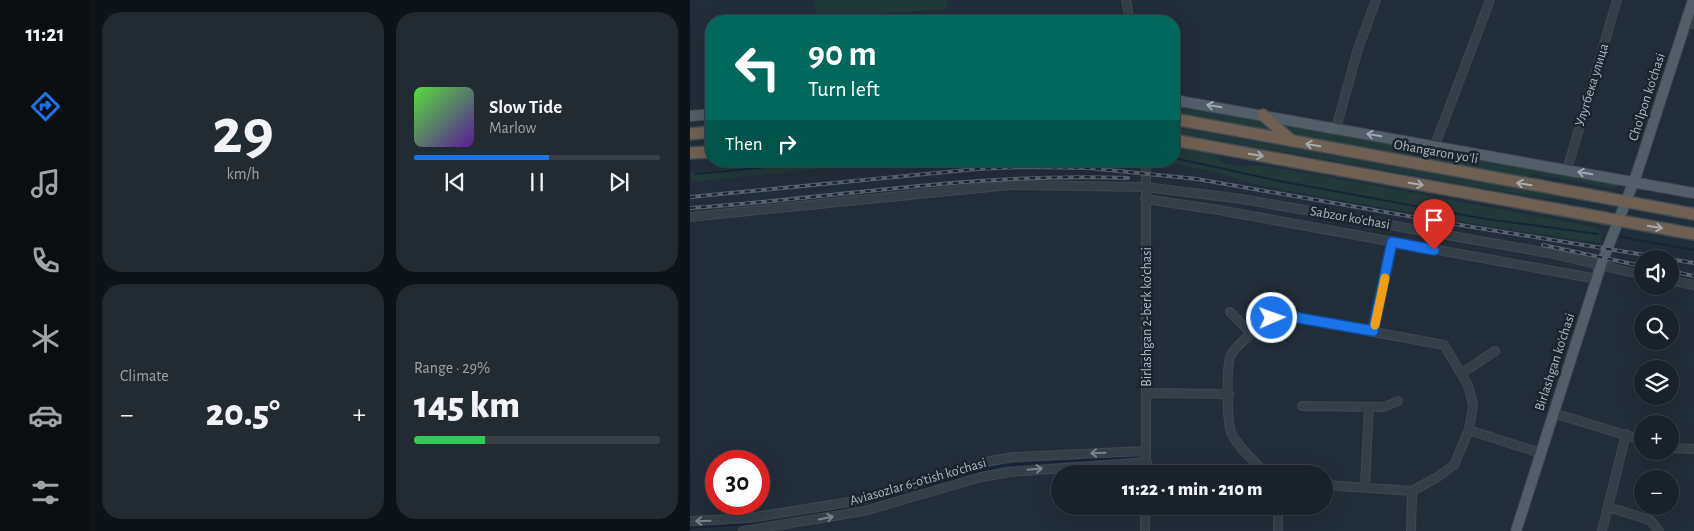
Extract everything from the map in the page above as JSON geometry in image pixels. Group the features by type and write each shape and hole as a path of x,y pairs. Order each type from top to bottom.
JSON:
{"highway":[{"path":"1263,115 1292,141"},
{"name":"Ohangaron yoʻli","path":"1180,120 1694,214"},
{"path":"690,134 705,133"},
{"path":"1180,141 1694,234"},
{"path":"690,153 705,152"}],"main road":[{"name":"Cho'lpon ko'chasi","path":"1624,202 1690,24 1693,0"},
{"name":"Ohangaron yoʻli","path":"1180,101 1435,145 1694,193"},
{"path":"690,116 705,115"},
{"name":"Birlashgan ko'chasi","path":"1516,531 1601,265 1624,202"}],"street":[{"path":"1126,0 1129,15"},
{"path":"1336,128 1358,49 1376,0"},
{"path":"1435,145 1490,0"},
{"name":"Улугбека улица","path":"1566,170 1618,0"},
{"name":"Birlashgan 2-berk ko'chasi","path":"1146,167 1147,465"},
{"name":"Sabzor ko'chasi","path":"690,217 1010,185 1145,187 1217,194 1274,204 1517,247 1634,273"},
{"path":"1145,199 1597,279"},
{"path":"1271,220 1274,204"},
{"path":"1373,331 1392,242"},
{"path":"1679,282 1694,284"},
{"path":"1230,312 1252,334"},
{"path":"1258,465 1232,434 1229,394 1230,356 1252,334 1272,318 1282,315 1444,345 1462,373 1472,397 1472,414 1469,430 1454,465 1436,478 1412,491 1365,486 1333,485"},
{"path":"1462,373 1495,352"},
{"path":"1147,393 1229,394"},
{"path":"1302,406 1384,407 1398,401"},
{"path":"1365,486 1369,407"},
{"path":"1553,413 1634,437"},
{"path":"1469,430 1540,453"},
{"path":"1602,531 1626,434"},
{"path":"1679,448 1694,449"},
{"name":"Aviasozlar 6-o'tish ko'chasi","path":"690,521 771,522 864,511 981,477 1009,464 1046,454 1146,451"},
{"name":"Aviasozlar 6-o'tish ko'chasi","path":"743,531 771,522 862,500 990,461 1009,464 1147,462"},
{"path":"1411,531 1412,491"},
{"path":"1608,507 1650,520 1659,531"},
{"path":"1145,515 1145,531"},
{"path":"1278,515 1278,531"}],"green space":[{"path":"815,0 947,0 948,9 860,15 816,15"},
{"path":"1180,105 1263,120 1274,132 1180,113"},
{"path":"1279,122 1619,184 1616,189 1535,174 1523,178 1290,134"},
{"path":"1180,128 1595,203 1557,197 1546,199 1180,133"},
{"path":"1180,148 1214,154 1223,163 1241,167 1258,165 1306,173 1595,227 1602,233 1600,243 1505,229 1254,184 1211,171 1180,165"},
{"path":"728,167 836,167 692,182 691,173"}],"waterway":[{"path":"1180,159 1279,181 1486,219 1598,234"},
{"path":"695,174 768,167"},
{"path":"1621,237 1694,250"},
{"path":"690,528 765,523 852,508 1003,465 1134,457"}],"railway":[{"path":"690,197 977,169 1024,167 1089,168 1197,179 1442,222 1694,263"},
{"path":"690,208 964,182 1073,177 1128,178"},
{"path":"1543,245 1634,264"},
{"path":"1679,273 1694,276"}],"slow traffic":[{"path":"1375,325 1385,278"}],"route":[{"path":"1272,318 1282,315 1373,331 1392,242 1434,250"}]}
